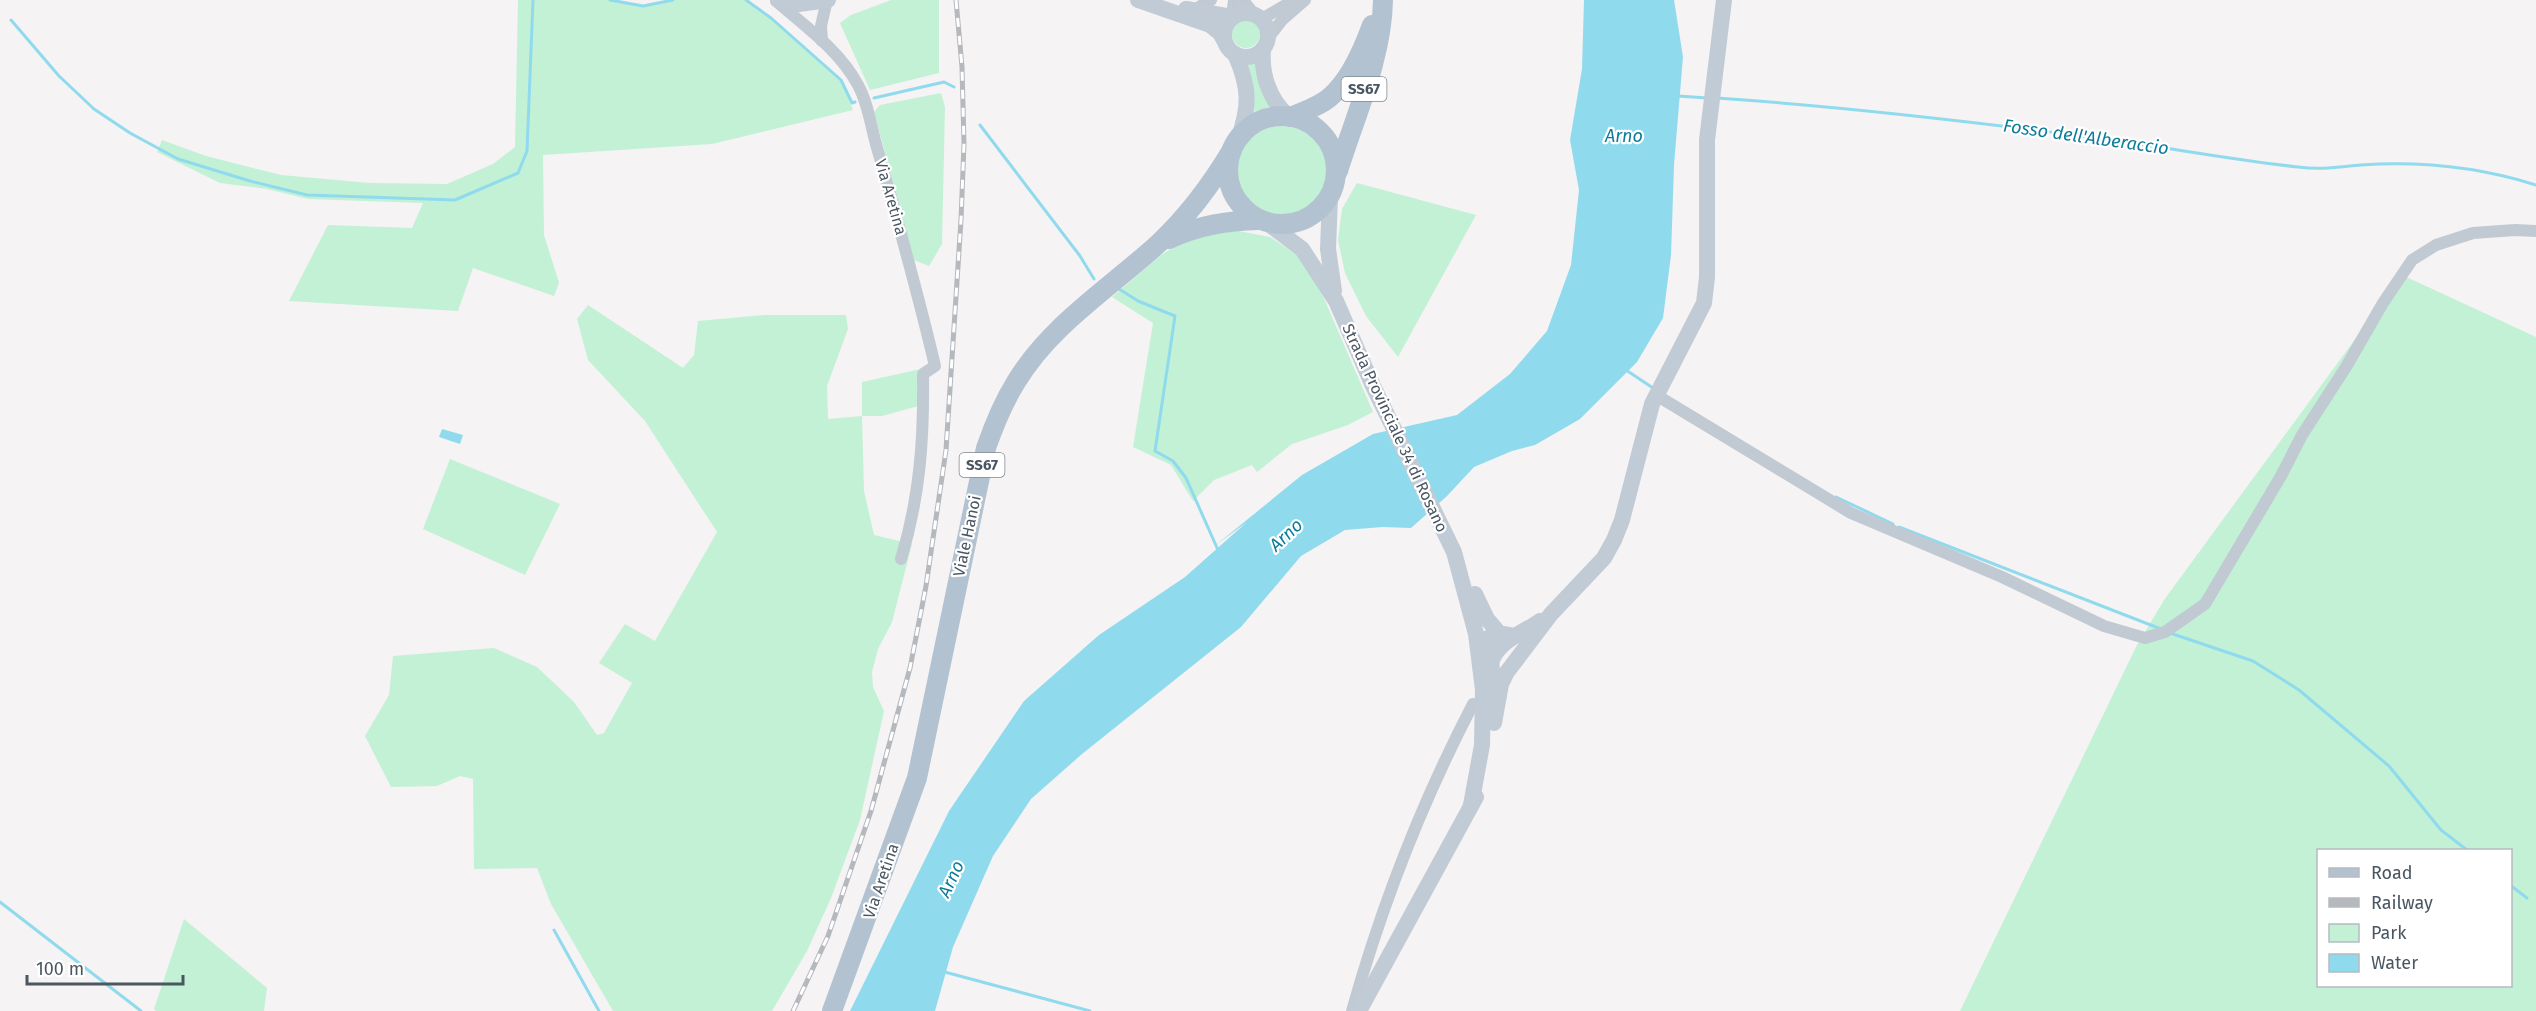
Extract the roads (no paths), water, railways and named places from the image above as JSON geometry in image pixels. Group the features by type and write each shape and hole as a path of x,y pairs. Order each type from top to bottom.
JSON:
{"main road":[{"name":"Via Aretina","path":"777,0 806,4 827,0"},
{"path":"1138,0 1210,25 1220,33 1224,40"},
{"name":"SS67","path":"1289,116 1314,107 1339,88 1351,71 1367,39 1382,0"},
{"name":"SS67","path":"1336,176 1375,55 1383,19 1382,0"},
{"path":"1492,658 1508,659 1519,642 1551,614 1604,558 1622,520 1656,395 1704,303 1707,277 1707,140 1724,0"},
{"path":"1164,8 1194,10 1233,8 1239,13 1253,11 1266,25 1264,76 1279,108 1289,116 1306,122 1320,131 1330,144 1336,160 1336,176 1330,197"},
{"path":"1224,40 1224,29 1233,8"},
{"name":"Viale Hanoi","path":"924,750 986,448 997,417 1016,381 1041,348 1072,316 1159,243 1192,210 1212,184 1235,145 1246,118 1248,94 1235,54 1224,40"},
{"path":"1235,54 1250,57 1265,44"},
{"name":"Viale Hanoi","path":"1263,221 1246,211 1236,198 1229,174 1235,145 1259,121 1289,116"},
{"name":"Viale Hanoi","path":"1159,243 1192,228 1223,221 1263,221 1281,225 1302,220 1321,208 1330,197"},
{"name":"Strada Provinciale 34 di Rosano","path":"1330,197 1328,249 1336,301"},
{"name":"Strada Provinciale 34 di Rosano","path":"1263,221 1302,249 1336,301 1373,386 1475,594 1492,658 1495,690 1494,723 1482,786 1359,1011"},
{"name":"Strada Provinciale 34 di Rosano","path":"1454,553 1476,634 1484,690 1481,753 1471,805"},
{"path":"1475,594 1487,619 1499,633 1519,642"},
{"path":"1476,634 1492,658 1484,690"},
{"path":"1494,723 1501,684 1519,642"},
{"name":"Via Aretina","path":"832,1011 917,778 924,750"}],"street":[{"name":"Via Aretina","path":"777,0 822,41 846,67 859,86 867,106 877,148 899,218 934,366 923,374 921,462 914,517 902,559"},
{"name":"Via Aretina","path":"822,41 821,26 827,0"},
{"path":"1194,10 1211,0"},
{"path":"1253,11 1294,0"},
{"path":"1265,44 1282,20 1305,0"},
{"path":"806,4 804,16 807,27"},
{"path":"1656,395 1851,513 2002,577 2104,626 2145,638 2165,632 2205,604 2282,476 2302,435 2412,260 2436,245 2473,233 2536,231"},
{"path":"1352,1011 1368,952 1398,869 1442,763 1473,704"}],"water":[{"name":"Arno","path":"1584,0 1674,0 1683,57 1674,165 1671,255 1663,318 1637,362 1580,419 1535,445 1512,451 1474,467 1447,496 1411,528 1383,527 1345,530 1301,556 1241,627 1082,754 1031,799 993,856 953,947 935,1011 850,1011 949,811 1024,701 1099,635 1185,577 1247,522 1216,545 1302,475 1373,434 1457,415 1510,374 1547,331 1571,265 1579,190 1570,140 1582,69"},
{"path":"442,429 463,435 460,444 439,437"}],"waterway":[{"path":"11,20 59,76 94,109 130,133 178,159 250,181 307,195 455,200 518,173 527,151 533,0"},
{"path":"610,0 643,6 673,0"},
{"path":"746,0 771,18 841,80 852,103 855,102"},
{"path":"874,98 944,82 954,87"},
{"name":"Fosso dell'Alberaccio","path":"1678,96 1707,98"},
{"name":"Fosso dell'Alberaccio","path":"1717,98 1960,121 2307,168 2383,164 2450,167 2493,174 2536,185"},
{"path":"980,125 1080,256 1094,279"},
{"path":"1116,287 1138,301 1175,316 1155,451 1173,461 1186,478 1218,550"},
{"path":"1626,370 1653,388"},
{"path":"1836,497 1893,524"},
{"path":"1899,527 2161,629"},
{"path":"2170,633 2253,661 2299,690 2389,766 2441,830 2466,849"},
{"path":"2512,887 2527,898"},
{"path":"0,902 141,1011"},
{"path":"554,930 599,1011"},
{"path":"941,971 1090,1011"}],"railway":[{"path":"793,1011 828,936 871,811 910,668 926,586 946,450 961,220 964,144 962,67 956,0"}]}
